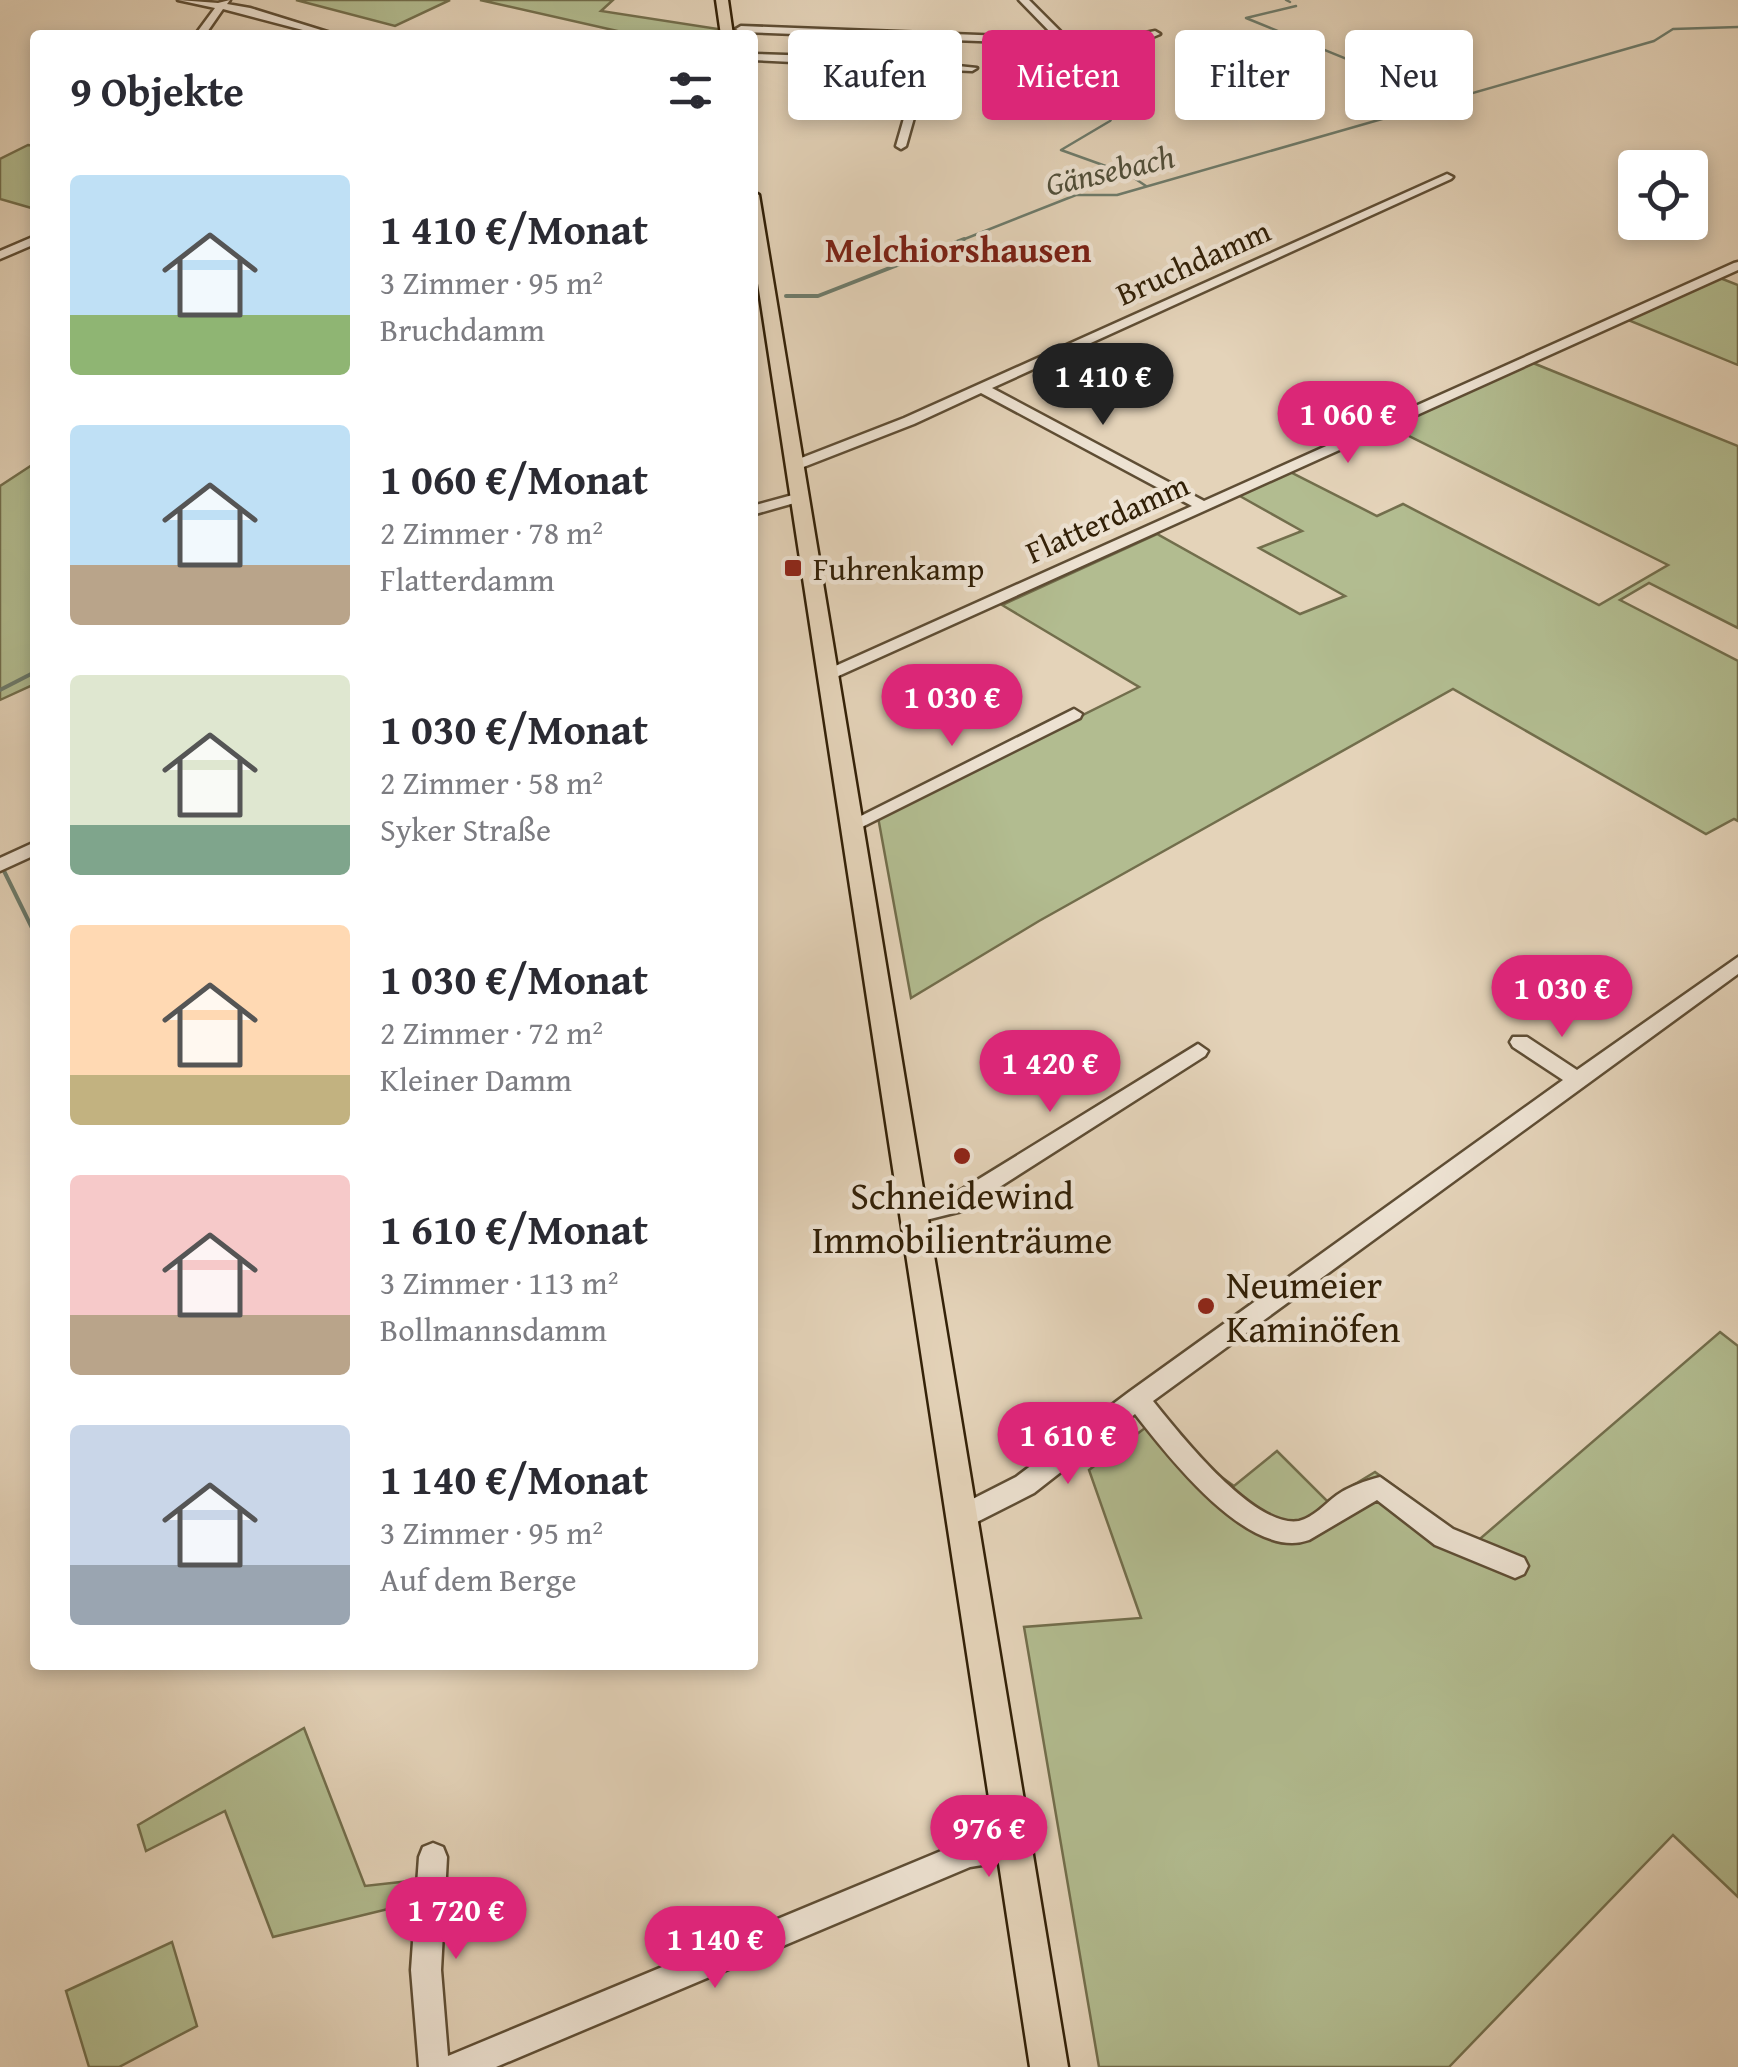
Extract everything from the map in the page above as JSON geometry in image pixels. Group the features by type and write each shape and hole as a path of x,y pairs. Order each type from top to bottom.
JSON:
{"main road":[{"path":"722,0 733,30"},
{"path":"758,233 1048,2067"}],"street":[{"path":"183,0 224,3 315,30"},
{"path":"1024,0 1054,30"},
{"path":"204,30 224,3"},
{"path":"758,32 788,32"},
{"path":"758,57 788,58"},
{"path":"962,67 972,68"},
{"path":"902,146 909,120"},
{"name":"Bruchdamm","path":"796,465 826,456 981,388 1447,177"},
{"path":"0,255 30,242"},
{"name":"Flatterdamm","path":"828,675 1738,266"},
{"path":"981,388 1205,507"},
{"path":"758,509 800,497"},
{"path":"852,826 1074,714"},
{"path":"0,864 30,850"},
{"path":"962,1517 1024,1486 1137,1398 1738,964"},
{"path":"1520,1042 1576,1080"},
{"path":"914,1215 954,1205 1198,1051"},
{"path":"1137,1398 1168,1438 1247,1515 1268,1529 1292,1534 1311,1529 1358,1492 1380,1488 1444,1537 1515,1566"},
{"path":"459,2067 970,1853 1015,1848"},
{"path":"433,1857 426,1970 434,2067"}],"green space":[{"path":"296,0 450,0 395,26"},
{"path":"480,0 613,0 601,11 718,29 613,30"},
{"path":"30,145 30,208 0,199 0,159"},
{"path":"1720,278 1738,285 1738,365 1628,320"},
{"path":"1533,363 1738,446 1738,628 1649,583 1620,600 1738,661 1738,821 1734,819 1706,834 1453,689 1039,921 911,998 878,817 1139,687 1002,605 1157,534 1300,614 1345,596 1259,548 1302,531 1238,495 1290,472 1377,516 1403,504 1599,605 1668,565 1391,427"},
{"path":"30,466 30,686 0,700 0,486"},
{"path":"1720,1332 1738,1346 1738,1897 1673,1835 1449,2067 1099,2067 1024,1627 1141,1618 1089,1470 1149,1425 1234,1486 1277,1451 1327,1501 1375,1472 1474,1544"},
{"path":"304,1728 365,1886 419,1880 417,1902 273,1937 225,1811 146,1851 138,1825"},
{"path":"172,1942 197,2026 119,2067 89,2067 66,1991"}],"waterway":[{"path":"1286,0 1290,2"},
{"path":"1296,6 1246,18 1345,58"},
{"name":"Gänsebach","path":"957,242 1076,195 1117,195 1654,41 1673,29 1738,27"},
{"path":"1111,120 1061,150 1128,174 1146,186"},
{"name":"Gänsebach","path":"786,296 818,296 964,239"},
{"name":"Gänsebach","path":"0,690 30,675"},
{"path":"4,871 30,924"}],"place":[{"name":"Fuhrenkamp","path":"793,568"},
{"name":"Schneidewind Immobilienträume","path":"962,1156"},
{"name":"Neumeier Kaminöfen","path":"1206,1306"}],"district":[{"name":"Melchiorshausen","path":"958,249"}]}
